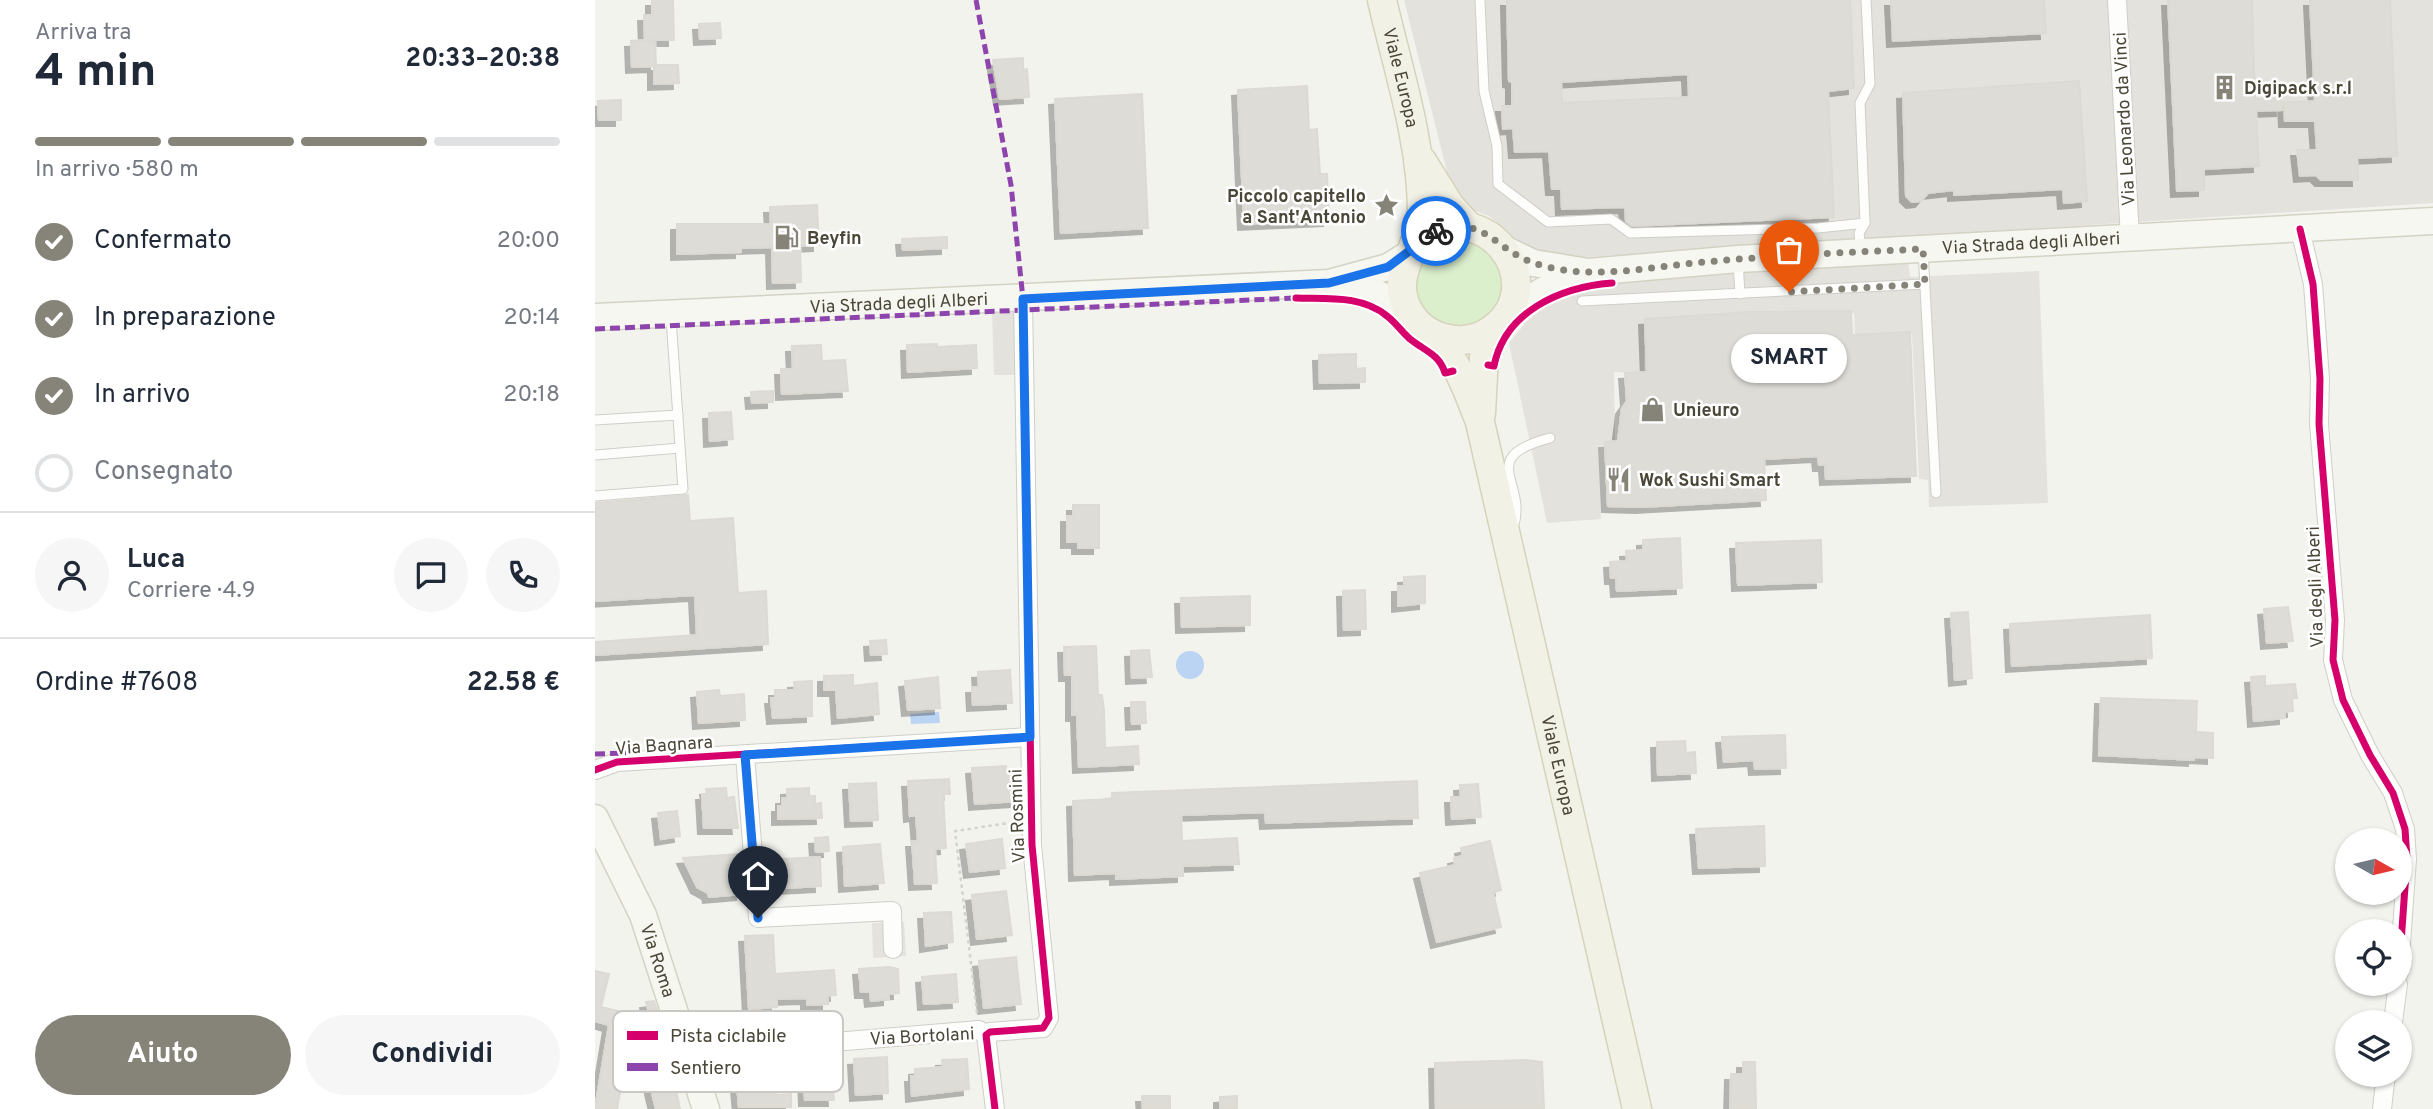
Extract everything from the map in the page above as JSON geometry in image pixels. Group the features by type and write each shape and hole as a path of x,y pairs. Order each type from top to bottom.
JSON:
{"main road":[{"name":"Viale Europa","path":"1382,0 1418,155 1421,227 1402,286 1407,308 1450,353 1480,422 1637,1109"},
{"name":"Viale Europa","path":"1418,155 1435,185 1469,227 1488,234 1504,249 1516,280 1484,357 1480,422"},
{"name":"Via Strada degli Alberi","path":"1504,249 1533,263 1588,272 1738,259 2433,221"},
{"path":"1413,250 1444,228 1469,227"},
{"name":"Via Strada degli Alberi","path":"595,317 1329,283 1388,267 1413,250"},
{"name":"Via Strada degli Alberi","path":"1500,321 1544,290 1588,272"},
{"name":"Via Strada degli Alberi","path":"1329,283 1378,294 1407,308"},
{"path":"1430,333 1462,340 1500,321"},
{"name":"Via Roma","path":"595,818 643,915 675,1011"},
{"name":"Via Roma","path":"701,1092 706,1109"}],"street":[{"name":"Via Leonardo da Vinci","path":"2117,0 2130,237"},
{"name":"Via degli Alberi","path":"2299,229 2314,297 2320,379 2319,424 2335,620 2333,660 2343,701 2393,793 2406,829 2403,919"},
{"name":"Via Rosmini","path":"983,1033 1043,1028 1049,1018 1032,820 1023,299"},
{"name":"Via Bagnara","path":"595,770 617,762 1030,737"},
{"path":"745,755 758,918 892,911 893,949"},
{"path":"983,1033 995,1109"},
{"name":"Via Bortolani","path":"843,1043 983,1033"},
{"path":"2382,1109 2385,1087"}],"lane":[{"path":"1480,0 1484,90 1497,145 1498,184 1548,222 1611,219 1630,233 1818,228 1865,223"},
{"path":"1861,252 1859,233 1865,223 1860,103 1870,84 1866,0"},
{"path":"1923,249 1936,493"},
{"path":"1738,259 1740,294"},
{"path":"1582,301 1925,284"},
{"path":"595,496 683,489 671,314"},
{"path":"595,421 678,415"},
{"path":"1492,473 1526,442 1537,435 1550,438 1518,450 1510,460 1509,477 1518,514 1508,540"},
{"path":"595,455 680,448"}],"path":[{"path":"983,1033 955,831 1032,820"}],"shaded area":[{"path":"1404,0 2433,0 2433,203 1558,259 1521,246 1489,216 1470,209 1452,192"},
{"path":"1908,260 1910,277 2039,271 2048,503 1929,507 1928,480 1919,479 1912,334 1855,336 1854,313 1644,318 1644,374 1614,372 1615,445 1598,446 1601,519 1547,523 1509,343 1527,321 1547,305 1610,279"},
{"path":"1015,312 1016,375 994,375 992,313"},
{"path":"904,922 906,956 873,958 872,923"}],"green space":[{"path":"1467,236 1501,259 1504,300 1473,328 1442,327 1419,306 1413,276 1428,248"}],"water":[{"path":"1190,651 1200,655 1204,665 1200,675 1190,679 1180,675 1176,665 1180,655"},
{"path":"939,712 940,723 911,724 910,714"}],"building":[{"path":"652,0 673,0 674,40 645,40 644,15 652,15"},
{"path":"1507,0 1850,0 1854,88 1828,91 1834,217 1632,226 1626,221 1625,207 1562,209 1561,189 1552,189 1549,151 1515,152 1513,128 1503,129 1502,106 1512,106 1512,82 1509,81","holes":["1688,74 1689,97 1562,103 1561,82"]},
{"path":"1891,0 2044,0 2046,33 1893,41"},
{"name":"Digipack s.r.l","path":"2168,0 2252,0 2255,99 2281,98 2282,110 2256,111 2259,166 2204,169 2204,190 2177,191"},
{"path":"2310,0 2390,0 2397,156 2357,158 2358,180 2321,180 2316,175 2300,176 2297,150 2317,150 2315,121 2285,121 2284,102 2315,101"},
{"path":"720,23 721,38 700,39 699,24"},
{"path":"655,40 656,65 678,65 679,83 654,84 654,66 632,67 631,41"},
{"path":"1023,58 1023,70 1027,69 1029,97 1000,99 993,60"},
{"path":"2079,81 2087,201 2064,203 2063,189 1954,195 1954,190 1928,193 1921,201 1912,202 1906,196 1903,93"},
{"path":"1307,86 1309,130 1317,129 1320,174 1327,174 1329,220 1244,224 1238,90"},
{"path":"1142,94 1148,228 1061,233 1055,99"},
{"path":"621,100 621,120 599,120 598,101"},
{"path":"817,205 819,245 800,246 801,282 773,283 772,247 741,248 741,252 677,254 677,224 771,224 770,207"},
{"path":"947,237 947,248 903,250 902,239"},
{"path":"1851,311 1852,335 1910,332 1916,476 1826,479 1825,465 1819,465 1818,456 1764,459 1766,500 1641,507 1608,506 1605,442 1618,441 1622,408 1627,401 1625,373 1647,372 1645,319 1749,312"},
{"path":"937,344 937,347 976,345 977,368 908,372 907,345"},
{"path":"821,345 822,361 845,360 848,391 782,394 781,369 793,369 792,346"},
{"path":"1356,354 1356,369 1365,368 1365,382 1320,383 1319,355"},
{"path":"773,391 773,402 752,403 751,392"},
{"path":"731,412 733,439 710,441 709,413"},
{"path":"688,495 690,521 733,518 738,593 766,591 768,644 595,655 595,642 697,635 695,595 595,601 595,503"},
{"path":"1073,505 1099,505 1099,548 1078,548 1078,542 1067,542 1067,516 1073,516"},
{"path":"1680,538 1682,588 1617,591 1616,578 1611,578 1610,562 1627,561 1626,551 1643,550 1643,540"},
{"path":"1821,540 1822,582 1738,585 1736,543"},
{"path":"1425,576 1425,603 1398,606 1398,586 1404,586 1404,577"},
{"path":"1365,590 1366,629 1344,630 1343,591"},
{"path":"1250,596 1250,625 1182,627 1181,598"},
{"path":"2288,607 2293,641 2267,643 2264,609"},
{"path":"1968,612 1972,678 1955,680 1951,613"},
{"path":"2150,615 2152,658 2012,666 2010,624"},
{"path":"886,640 887,654 871,655 870,641"},
{"path":"1096,646 1098,695 1102,695 1104,710 1105,748 1138,746 1139,764 1079,767 1077,715 1072,715 1072,675 1065,675 1064,647"},
{"path":"1149,650 1152,677 1132,678 1131,651"},
{"path":"1010,670 1012,703 973,705 972,687 979,687 978,672"},
{"path":"853,675 853,686 877,683 879,714 838,718 836,690 824,690 824,676"},
{"path":"2265,676 2265,686 2295,684 2297,698 2292,698 2293,711 2285,712 2285,718 2254,721 2251,677"},
{"path":"938,677 940,708 908,710 905,681"},
{"path":"812,681 812,716 773,718 771,698 775,698 775,690 795,690 794,682"},
{"path":"719,690 720,696 744,694 745,720 699,723 697,692"},
{"path":"2101,698 2197,701 2196,732 2213,733 2213,758 2194,757 2194,760 2099,755"},
{"path":"1131,702 1145,702 1146,723 1132,724"},
{"path":"1785,735 1786,768 1755,769 1754,760 1724,762 1722,737"},
{"path":"1685,741 1686,753 1695,752 1696,773 1658,775 1657,742"},
{"path":"1006,766 1005,770 1014,770 1016,801 975,804 972,768"},
{"path":"949,779 950,794 943,794 946,848 935,849 937,883 915,884 912,841 918,841 916,815 910,816 908,781"},
{"path":"1417,781 1418,818 1266,823 1265,812 1181,815 1182,841 1237,838 1239,864 1183,866 1183,876 1116,879 1116,873 1075,875 1073,801 1112,799 1112,793"},
{"path":"876,783 878,820 851,821 849,784"},
{"path":"1478,784 1481,817 1452,819 1451,797 1461,797 1460,785"},
{"path":"726,788 727,798 734,797 738,828 704,828 702,794 707,794 706,789"},
{"path":"809,788 809,796 815,796 815,804 821,803 822,818 778,819 778,806 782,806 782,798 787,798 787,789"},
{"path":"677,811 680,836 661,839 658,813"},
{"path":"1764,826 1765,866 1699,868 1696,829"},
{"path":"828,837 829,851 816,852 815,838"},
{"path":"1002,839 1005,868 970,872 966,844"},
{"path":"1490,841 1501,890 1493,892 1501,927 1437,942 1420,873 1455,865 1454,858 1463,856 1461,848"},
{"path":"880,844 884,883 845,886 843,847"},
{"path":"739,854 742,894 709,897 708,893 697,887 683,858"},
{"path":"820,857 821,886 785,888 783,859"},
{"path":"1006,891 1012,935 977,939 972,895"},
{"path":"951,912 953,942 926,946 924,913"},
{"path":"773,935 775,974 834,970 836,995 828,996 828,1004 807,1005 807,998 777,999 777,1007 749,1009 745,936"},
{"path":"1016,957 1021,1004 984,1008 979,961"},
{"path":"859,969 898,969 899,993 889,994 889,999 871,1001 870,992 861,992"},
{"path":"595,971 609,974 601,1007 618,1011 613,1011 613,1092 620,1092 617,1109 595,1109 609,1025 595,1021"},
{"path":"956,974 958,1002 924,1004 922,977"},
{"path":"654,1001 657,1011 649,1011 646,1002"},
{"path":"887,1057 888,1093 856,1095 854,1059"},
{"path":"967,1059 969,1089 912,1096 911,1076 915,1076 915,1069 943,1067 942,1060"},
{"path":"1525,1060 1542,1062 1544,1109 1436,1109 1435,1063"},
{"path":"1743,1062 1755,1062 1756,1109 1730,1109 1731,1074 1743,1074"},
{"path":"676,1092 680,1109 656,1109 652,1093"},
{"path":"738,1092 791,1094 791,1107 739,1107"},
{"path":"805,1092 833,1092 834,1100 805,1100"},
{"path":"1142,1096 1170,1096 1170,1109 1143,1109"},
{"path":"1237,1096 1237,1109 1220,1109 1220,1097"}],"marked path":[{"path":"976,0 1011,185 1023,299"},
{"path":"595,329 1296,298"},
{"path":"595,754 626,753"}],"cycle path":[{"path":"2300,229 2313,284 2320,379 2319,424 2335,620 2333,660 2343,700 2370,755 2393,793 2405,829 2407,859 2403,919"},
{"path":"1488,365 1494,366 1500,347 1510,330 1538,305 1574,290 1612,283"},
{"path":"1296,298 1367,304 1390,319 1410,339 1435,357 1445,373 1453,371"},
{"path":"995,1109 986,1035 990,1032 1043,1028 1049,1018 1032,845 1023,299"},
{"path":"595,770 617,762 1030,737"}],"way so far":[{"path":"1436,231 1455,226 1477,229 1497,240 1504,249 1533,263 1588,272 1738,259 1923,249 1925,284 1789,292"}],"place":[{"name":"Digipack s.r.l","path":"2224,88"},
{"name":"Piccolo capitello a Sant'Antonio","path":"1386,206"},
{"name":"Beyfin","path":"787,238"},
{"name":"SMART","path":"1789,292"},
{"name":"Unieuro","path":"1653,410"},
{"name":"Wok Sushi Smart","path":"1619,480"}],"route":[{"path":"758,918 745,755 1030,737 1023,299 1329,283 1388,267 1409,254 1425,237 1436,231"}]}
